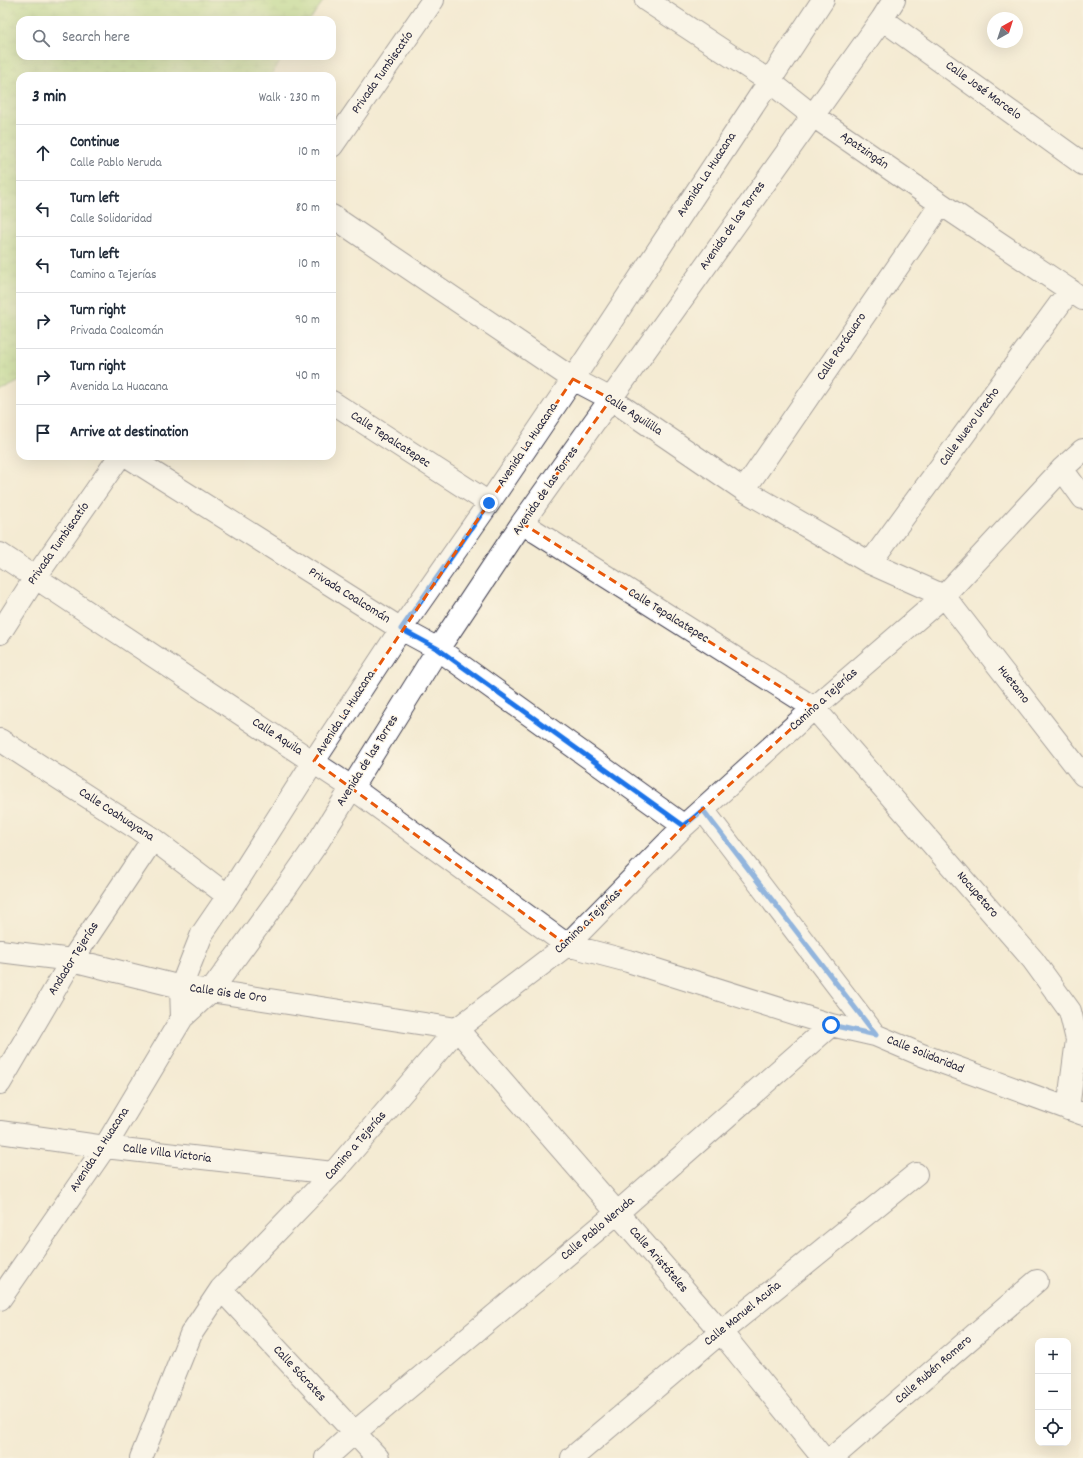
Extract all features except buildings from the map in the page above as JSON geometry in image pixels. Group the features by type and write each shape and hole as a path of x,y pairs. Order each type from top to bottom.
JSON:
{"street":[{"name":"Privada Tumbiscatío","path":"336,140 433,0"},
{"name":"Apatzingán","path":"646,0 769,81 812,115 1077,295"},
{"path":"769,81 822,0"},
{"name":"Avenida de las Torres","path":"211,991 318,842 438,649 522,523 882,19 894,0"},
{"name":"Calle José Marcelo","path":"882,19 1083,164"},
{"name":"Avenida La Huacana","path":"182,1018 181,987 202,934 401,629 573,380 769,81"},
{"name":"Calle Parácuaro","path":"744,490 941,204"},
{"name":"Calle Aguililla","path":"336,219 573,380 611,399 744,490 870,563 944,596"},
{"name":"Calle Nuevo Urecho","path":"870,563 1077,295"},
{"name":"Calle Tepalcatepec","path":"336,405 489,503"},
{"name":"Camino a Tejerías","path":"141,1458 191,1334 221,1288 333,1173 457,1029 567,945 684,826 814,708 944,596 1062,469 1083,450"},
{"name":"Privada Tumbiscatío","path":"0,633 35,578 117,460"},
{"name":"Privada Coalcomán","path":"133,460 401,629 438,649 684,826"},
{"path":"1062,469 1083,498"},
{"name":"Calle Tepalcatepec","path":"522,523 814,708"},
{"name":"Calle Aquila","path":"0,554 314,761 567,945"},
{"name":"Huetamo","path":"944,596 1083,775"},
{"name":"Nocupetaro","path":"814,708 1033,960 1070,1011 1077,1040 1075,1111"},
{"name":"Calle Coahuayana","path":"0,740 153,839 228,896"},
{"name":"Calle Solidaridad","path":"703,810 876,1035 922,1055 1075,1111"},
{"name":"Andador Tejerías","path":"0,1083 72,960 153,839"},
{"path":"567,945 628,961 831,1025 876,1035"},
{"name":"Calle Gis de Oro","path":"0,951 72,960 181,987 457,1029"},
{"name":"Avenida La Huacana","path":"0,1299 105,1147 182,1018 211,991"},
{"name":"Calle Pablo Neruda","path":"326,1458 617,1214 831,1025"},
{"name":"Calle Aristóteles","path":"457,1029 721,1332 823,1458"},
{"name":"Calle Villa Victoria","path":"0,1132 105,1147 333,1173"},
{"name":"Calle Manuel Acuña","path":"572,1458 721,1332 916,1174"},
{"name":"Calle Rubén Romero","path":"832,1458 1037,1281"},
{"name":"Calle Sócrates","path":"221,1288 378,1458"}],"highlighted area":[{"path":"573,379 611,399 522,523 814,708 684,826 567,945 314,761"}],"green space":[{"path":"0,0 324,0 313,16 16,16 16,60 281,60 273,72 16,72 16,383 0,391"}],"route":[{"path":"489,503 401,629 438,649 684,826 703,810 876,1035 831,1025"}]}
